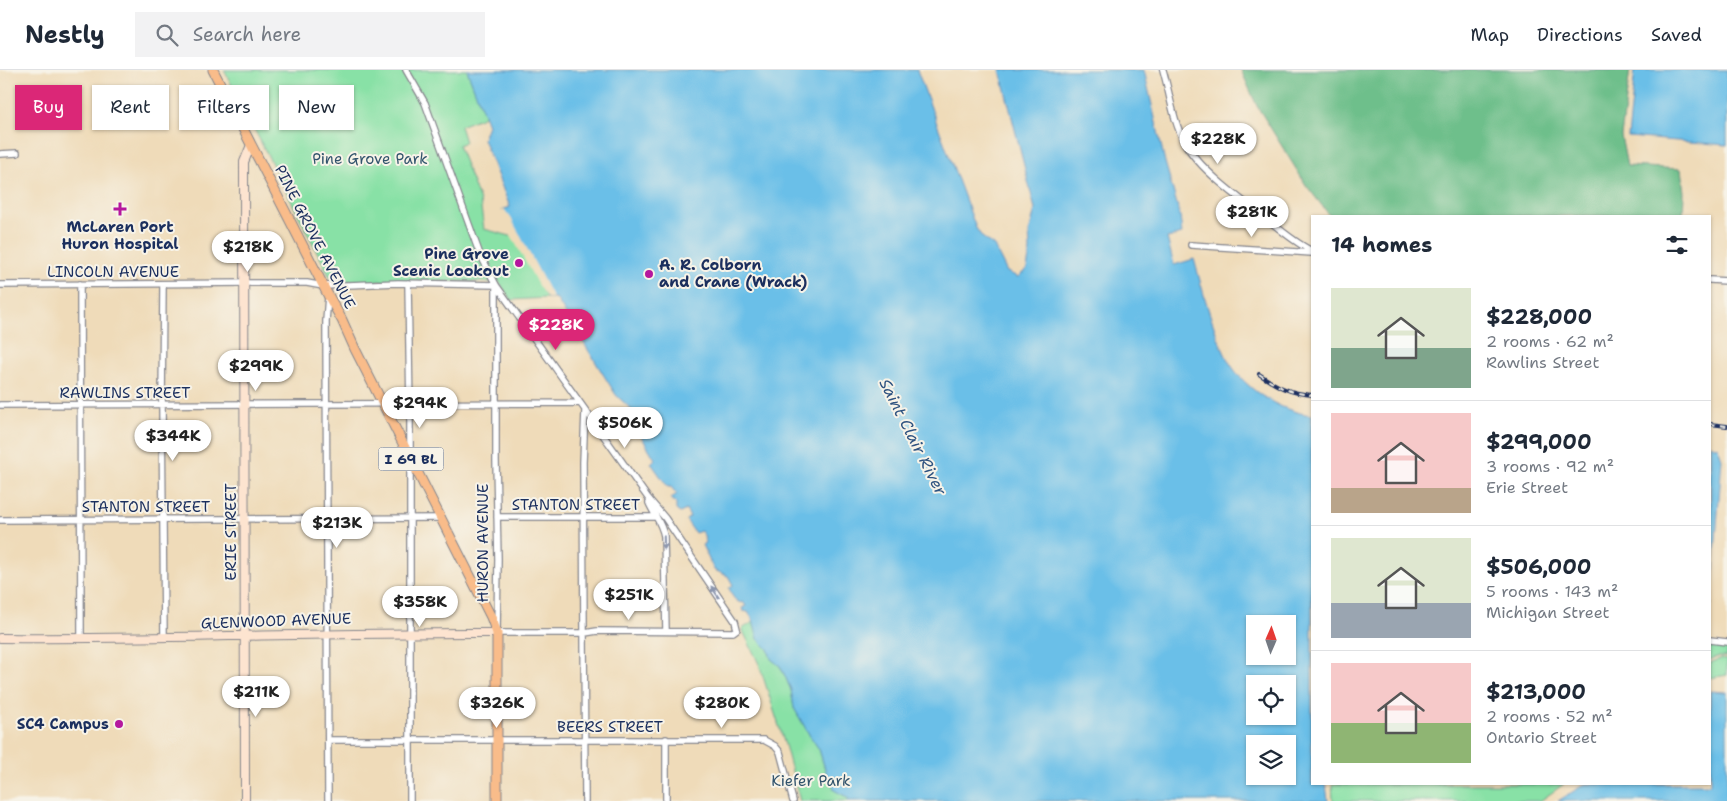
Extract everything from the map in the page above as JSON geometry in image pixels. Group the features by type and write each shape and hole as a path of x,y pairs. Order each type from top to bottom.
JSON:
{"main road":[{"name":"PINE GROVE AVENUE","path":"213,70 487,607 497,633"},
{"name":"HURON AVENUE","path":"497,633 497,801"}],"street":[{"path":"406,70 425,103 479,252 496,285 648,498 662,526 664,536 666,631"},
{"path":"1163,70 1180,131 1194,156 1244,202 1311,251"},
{"name":"ERIE STREET","path":"245,801 244,162 251,145"},
{"path":"0,154 17,153"},
{"path":"1191,245 1311,252"},
{"path":"1711,280 1727,282"},
{"name":"LINCOLN AVENUE","path":"0,285 307,283 323,286 408,283 496,285"},
{"path":"408,283 410,403 410,801"},
{"path":"80,284 81,638"},
{"path":"163,285 164,638"},
{"name":"HURON AVENUE","path":"496,285 497,633"},
{"path":"328,296 326,321 328,801"},
{"name":"RAWLINS STREET","path":"0,405 580,403"},
{"path":"585,411 585,801"},
{"name":"GLENWOOD AVENUE","path":"0,638 164,638 410,632 733,632 737,629 735,621 665,518 648,498"},
{"name":"STANTON STREET","path":"497,517 656,517"},
{"name":"STANTON STREET","path":"0,520 442,518"},
{"path":"1711,640 1727,642"},
{"path":"666,739 666,801"},
{"name":"BEERS STREET","path":"328,740 764,740 772,743 780,752 793,801"}],"green space":[{"name":"Pine Grove Park","path":"224,70 467,70 485,116 460,126 465,142 458,145 480,201 484,229 514,237 547,298 511,300 499,282 332,281 255,130 269,130 269,85 232,85"},
{"path":"1241,70 1630,70 1621,136 1627,166 1681,169 1684,192 1683,215 1329,215 1306,185 1257,106"},
{"name":"Kiefer Park","path":"753,622 758,639 768,649 771,659 780,666 785,676 791,690 794,708 819,749 829,782 833,785 834,790 847,797 849,801 800,801 785,745 759,664 742,629"},
{"path":"1711,646 1727,647 1727,657 1716,657 1711,660"},
{"path":"1720,659 1727,660 1727,675 1711,678 1711,663"},
{"path":"1332,785 1563,785 1540,801 1333,801"}],"water":[{"name":"Saint Clair River","path":"467,70 917,70 976,228 982,237 994,246 1007,272 1018,277 1027,269 1030,250 1029,233 1035,209 1000,70 1144,70 1165,162 1180,215 1182,234 1167,238 1174,265 1194,259 1220,343 1231,366 1240,377 1250,387 1274,403 1286,409 1311,415 1311,785 1326,785 1328,801 849,801 847,797 834,790 833,785 829,782 819,749 794,708 791,690 780,666 771,659 768,649 758,639 753,620 748,612 743,611 742,608 746,606 743,602 738,602 733,597 729,588 733,585 728,576 714,570 702,545 706,542 705,537 701,531 695,533 686,520 690,517 686,510 680,513 676,510 676,504 671,498 677,494 671,487 668,487 651,463 655,459 638,431 642,428 631,409 616,395 556,298 547,298 540,287 502,210 510,207 483,139 488,125"},
{"path":"1635,70 1727,70 1727,145 1628,137"},
{"path":"1711,444 1718,447 1722,459 1711,606"},
{"path":"1711,691 1727,692 1727,801 1558,801 1583,785 1711,785"}],"pier":[{"path":"504,209 511,218 553,298 547,298 539,287 510,233 502,212"}],"railway":[{"path":"1259,374 1284,389 1311,395"},
{"path":"1711,424 1727,426"}],"place":[{"name":"McLaren Port Huron Hospital","path":"120,209"},
{"name":"Pine Grove Scenic Lookout","path":"519,263"},
{"name":"A. R. Colborn and Crane (Wrack)","path":"649,274"},
{"name":"SC4 Campus","path":"119,724"}]}
